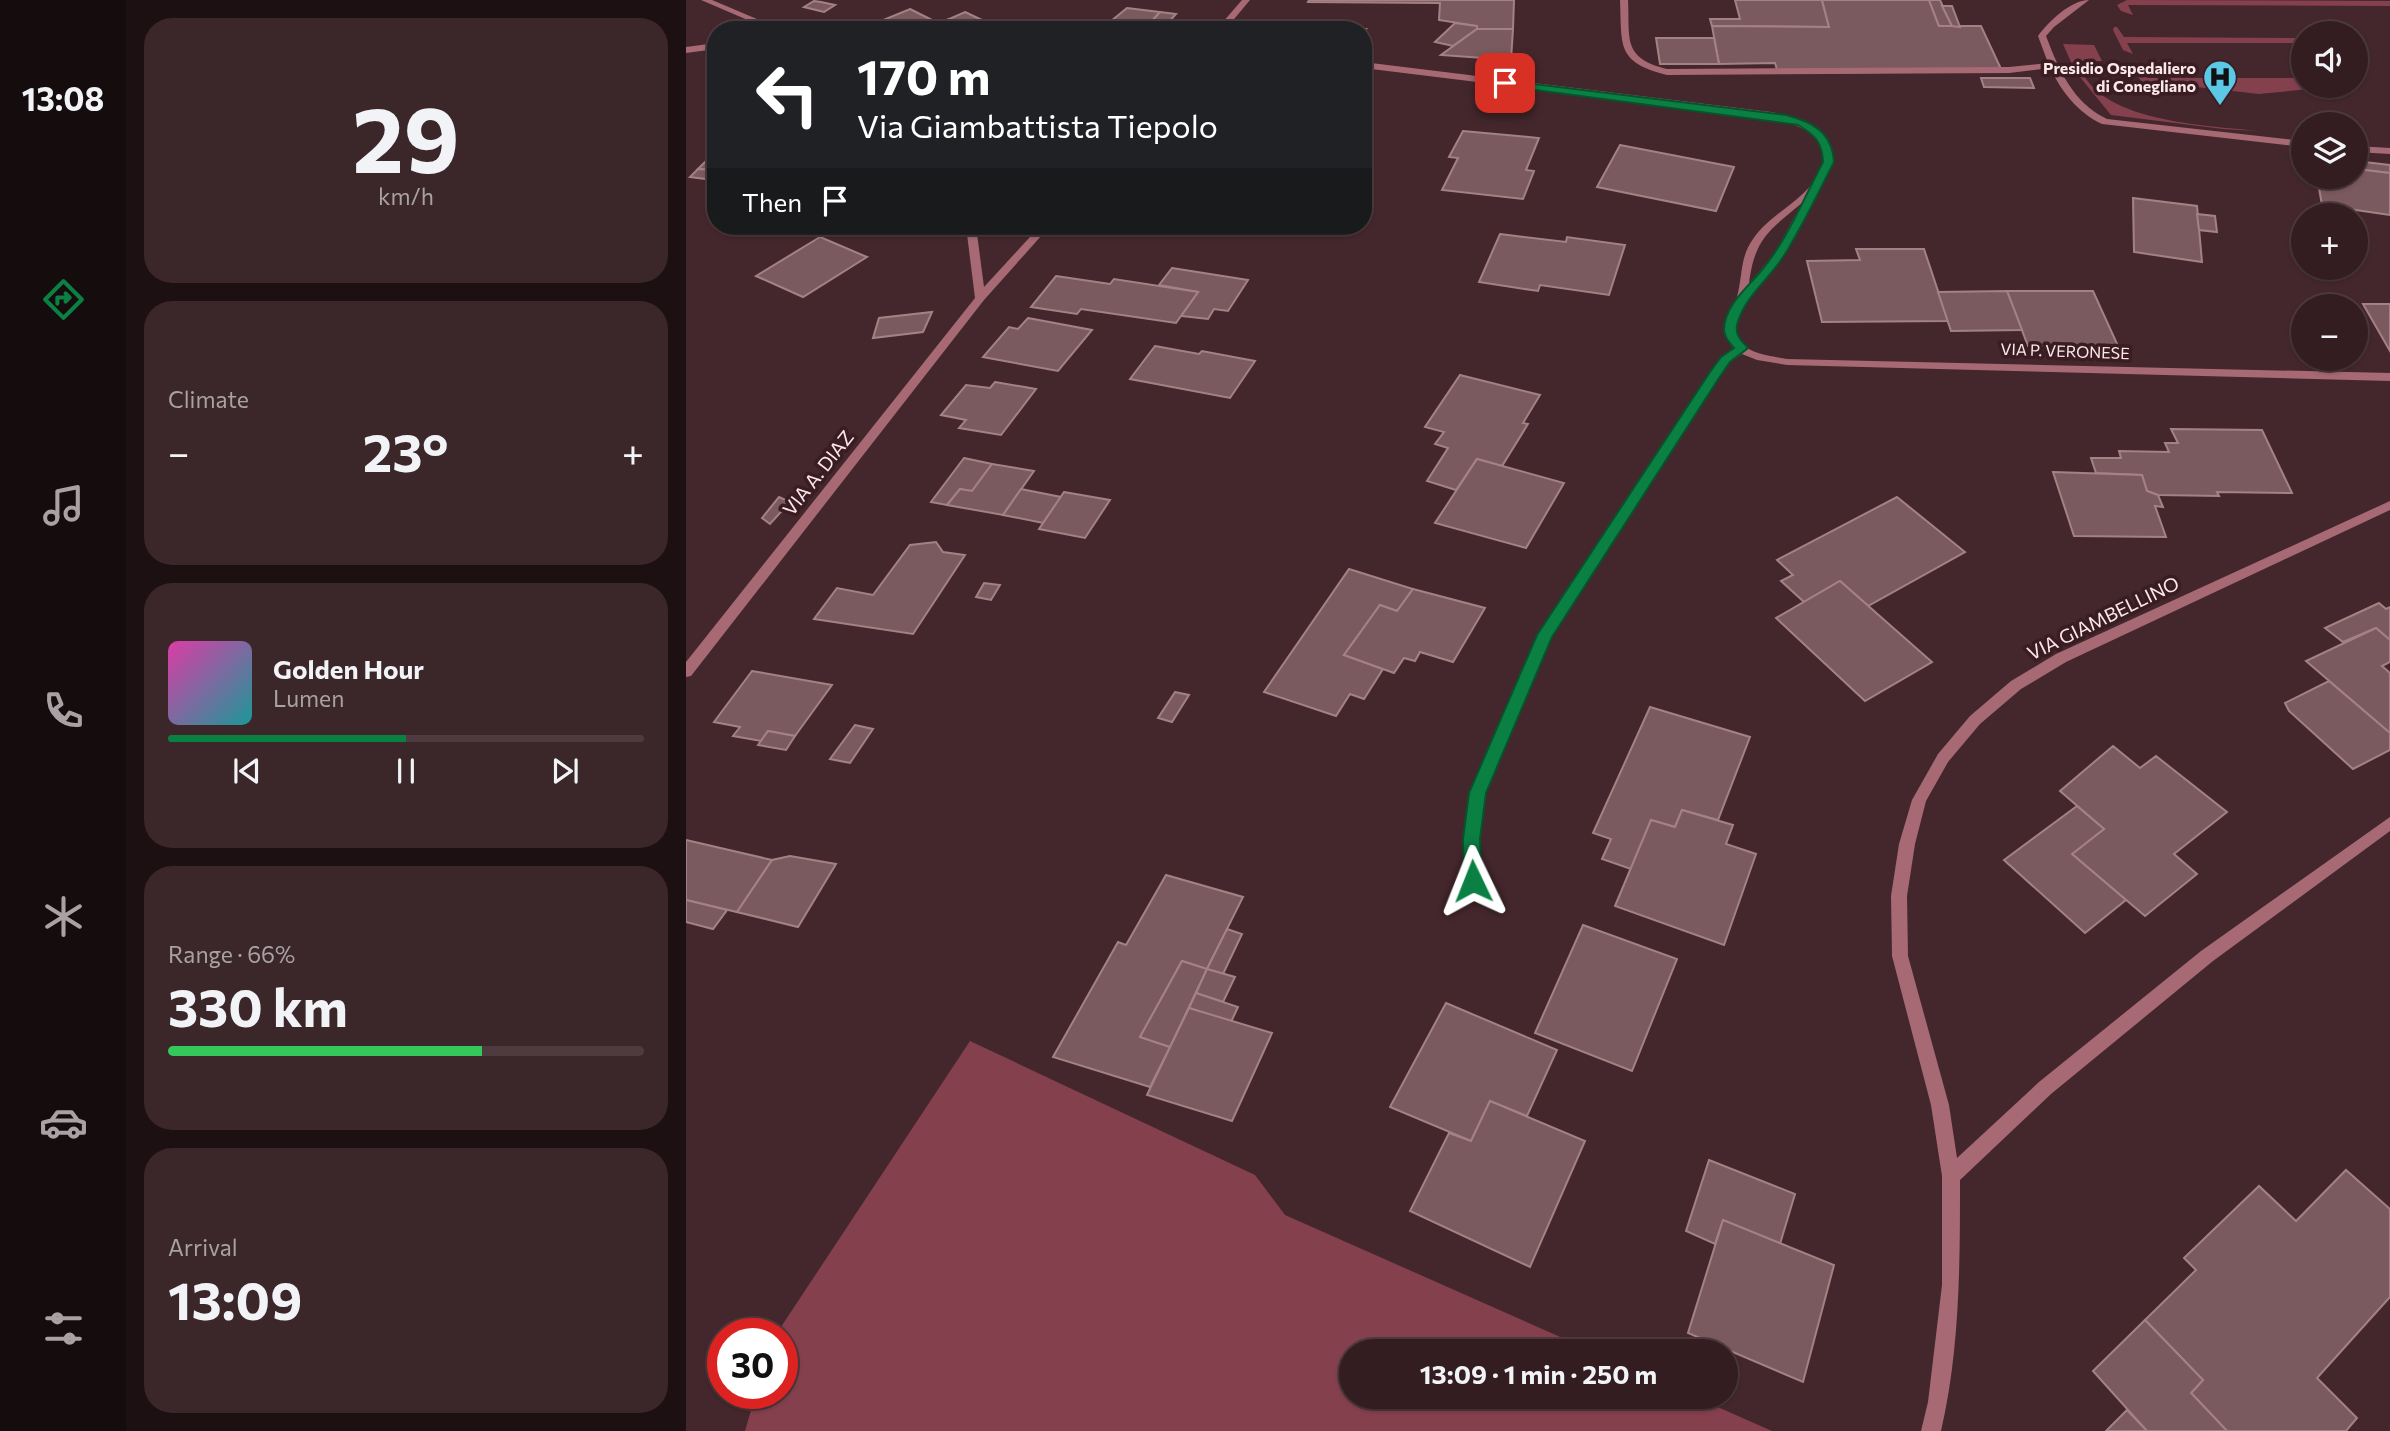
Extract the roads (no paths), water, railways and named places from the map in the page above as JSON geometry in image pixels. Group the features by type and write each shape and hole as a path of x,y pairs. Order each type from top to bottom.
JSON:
{"street":[{"path":"705,0 757,21"},
{"path":"1228,21 1246,0"},
{"path":"1624,0 1628,52 1639,64 1667,72 2009,70 2052,65"},
{"path":"2085,0 2066,17 2047,27 2042,36 2055,73 2090,115 2105,122 2291,143"},
{"path":"686,50 707,47"},
{"path":"1372,66 1770,115 1802,122 1820,134 1828,148 1828,162 1780,253 1766,273 1743,297"},
{"path":"2368,150 2390,151"},
{"path":"1473,881 1471,839 1477,793 1545,635 1714,375 1726,360 1742,348 1732,338 1730,328 1743,297 1749,255 1756,241 1812,189"},
{"path":"972,235 980,298"},
{"name":"VIA A. DIAZ","path":"686,672 980,298 1037,235"},
{"name":"VIA P. VERONESE","path":"1742,348 1757,357 1787,362 2390,377"},
{"name":"VIA GIAMBELLINO","path":"1931,1431 1938,1402 1951,1285 1951,1176 1940,1105 1900,956 1899,896 1906,844 1919,800 1943,758 1975,720 2016,685 2061,658 2390,505"},
{"path":"1951,1176 2045,1088 2207,956 2390,823"}],"place":[{"name":"Presidio Ospedaliero di Conegliano","path":"2220,107"}]}
